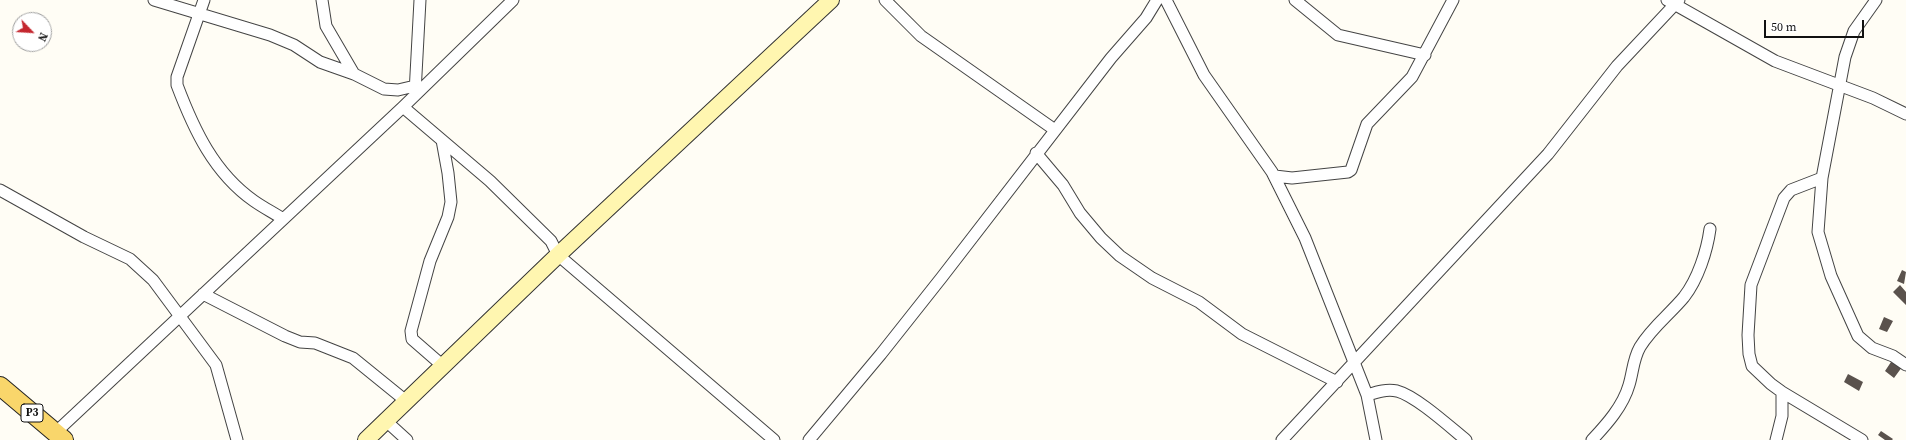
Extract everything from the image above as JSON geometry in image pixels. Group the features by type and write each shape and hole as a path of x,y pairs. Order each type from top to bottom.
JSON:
{"main road":[{"path":"366,440 385,420 558,255 831,0"},
{"name":"P3","path":"0,386 59,437"}],"street":[{"path":"154,0 270,35 294,46 320,62 354,74 384,89 415,91"},
{"path":"204,0 177,77 177,85 184,105 199,138 230,178 254,201 283,219"},
{"path":"312,0 323,5 326,26 354,74"},
{"path":"415,91 420,0"},
{"path":"59,437 180,315 403,107 415,91 513,0"},
{"path":"885,0 921,36 1055,130"},
{"path":"809,440 881,354 1110,58 1146,18 1157,0"},
{"path":"1166,0 1204,74 1275,176 1306,238 1367,395 1376,440"},
{"path":"1294,0 1338,35 1424,55"},
{"path":"1275,176 1292,178 1348,172 1351,170 1367,124 1412,77 1453,0"},
{"path":"1876,0 1854,31 1845,57 1841,86 1822,178 1818,232 1831,276 1858,336 1872,348 1892,356 1906,365"},
{"path":"1282,440 1548,154 1617,66 1674,1 1775,61 1873,98 1906,114"},
{"path":"403,107 490,182 551,241 558,255 774,440"},
{"path":"442,140 450,195 448,217 430,261 411,331 412,339 443,366"},
{"path":"1036,153 1063,185 1080,213 1101,238 1120,256 1152,278 1199,302 1242,334 1337,382"},
{"path":"1822,178 1792,190 1784,198 1751,285 1748,335 1749,354 1752,366 1771,384 1862,440"},
{"path":"0,190 84,237 130,259 153,280 216,365 237,440"},
{"path":"1592,440 1621,405 1629,386 1639,348 1654,328 1684,296 1691,285 1703,258 1710,229"},
{"path":"203,294 285,336 300,342 322,345 353,358 406,401"},
{"path":"1367,395 1381,390 1399,392 1420,404 1466,440"},
{"path":"1776,440 1782,416 1782,392"},
{"path":"385,420 407,440"}],"building":[{"path":"1902,270 1906,272 1904,284 1897,281"},
{"path":"1900,285 1906,292 1906,305 1893,292"},
{"path":"1884,317 1893,321 1887,332 1879,329"},
{"path":"1895,356 1905,363 1894,378 1885,371"},
{"path":"1848,374 1863,382 1859,391 1844,382"},
{"path":"1881,431 1893,439 1885,440 1878,435"}]}
